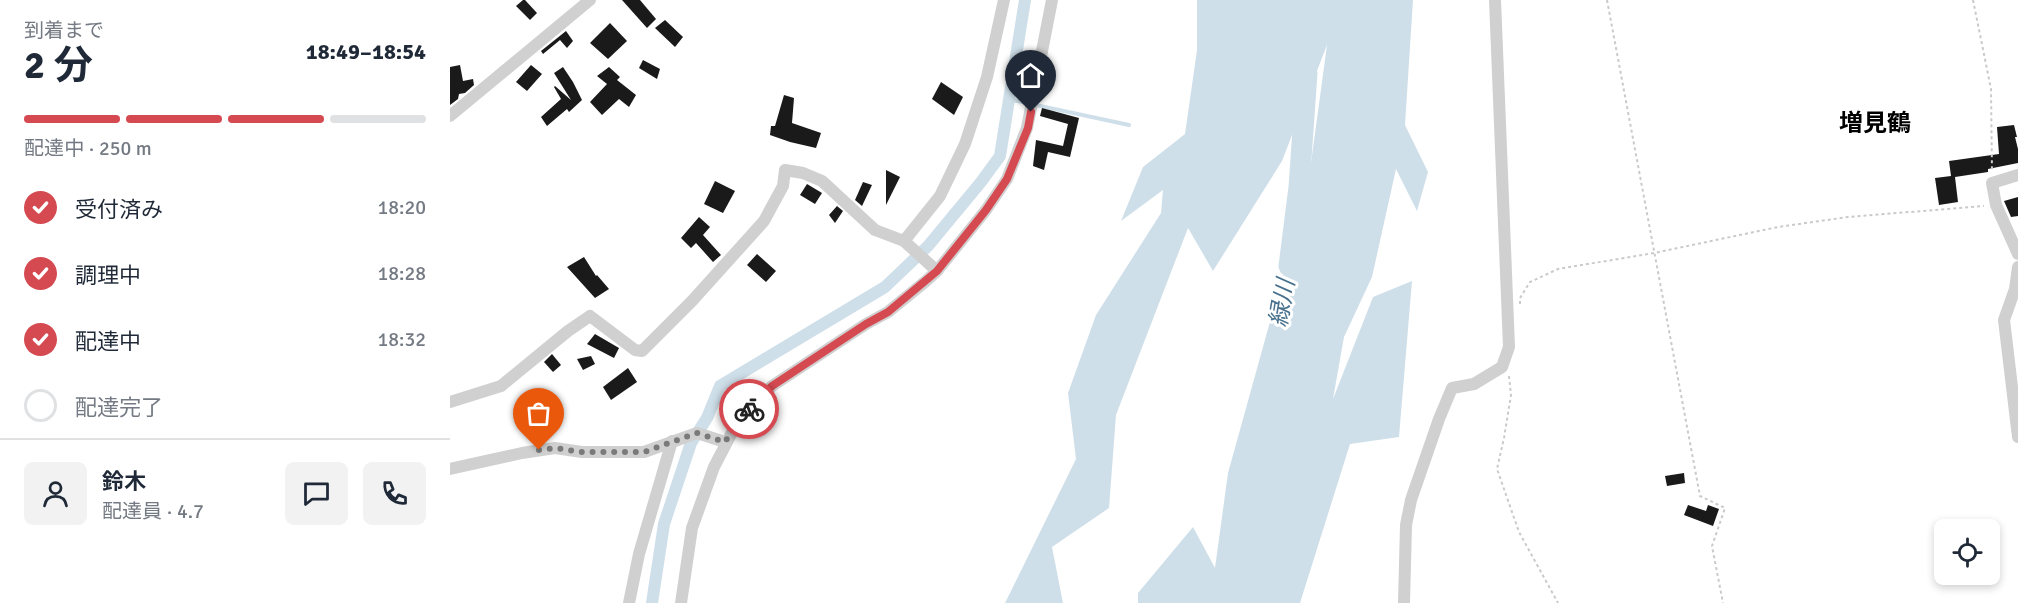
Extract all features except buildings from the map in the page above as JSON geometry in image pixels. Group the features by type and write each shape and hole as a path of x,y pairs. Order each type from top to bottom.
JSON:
{"street":[{"path":"450,116 590,0"},
{"path":"904,241 940,196 965,144 987,77 1004,0"},
{"path":"681,603 692,528 714,467 739,419 772,386 888,312 937,271 986,210 1007,179 1028,128 1052,0"},
{"path":"1404,603 1406,525 1411,500 1439,419 1452,388 1474,384 1502,367 1509,347 1495,0"},
{"path":"450,402 501,386 568,331 590,316 635,350 642,351 692,301 764,221 783,186 785,170 803,173 822,181 875,230 904,241 937,271"},
{"path":"2018,175 1992,183 1996,205 2018,254"},
{"path":"2018,267 2015,289 2004,320 2018,437"},
{"path":"450,469 555,448 582,452 644,452 697,433 725,442"},
{"path":"629,603 639,554 672,441"}],"path":[{"path":"1607,0 1700,496 1725,508 1712,546 1723,603"},
{"path":"1973,0 1991,89 1992,183"},
{"path":"1520,309 1520,298 1530,282 1558,269 1778,227 1848,217 1996,205"},
{"path":"1502,367 1509,372 1511,395 1497,470 1519,532 1558,603"}],"water":[{"path":"1197,0 1413,0 1405,125 1428,172 1417,211 1396,169 1372,277 1344,337 1333,399 1373,297 1412,281 1399,437 1350,444 1300,603 1138,603 1138,593 1193,527 1215,568 1228,473 1308,185 1327,45 1282,161 1213,271 1188,228 1116,415 1109,508 1052,547 1063,603 1005,603 1076,459 1068,393 1096,315 1161,213 1163,190 1121,221 1143,167 1185,134 1197,50"}],"waterway":[{"path":"652,603 664,524 691,443 707,418 720,386 885,287 928,246 1000,156 1025,0"},
{"name":"緑川","path":"1289,266 1299,187 1307,73"},
{"path":"1008,99 1129,125"}],"way so far":[{"path":"539,450 555,448 582,452 644,452 697,433 725,442 739,419 749,409"}],"district":[{"name":"増見鶴","path":"1875,123"}],"route":[{"path":"749,409 772,386 888,312 937,271 986,210 1007,179 1028,128 1031,112"}]}
